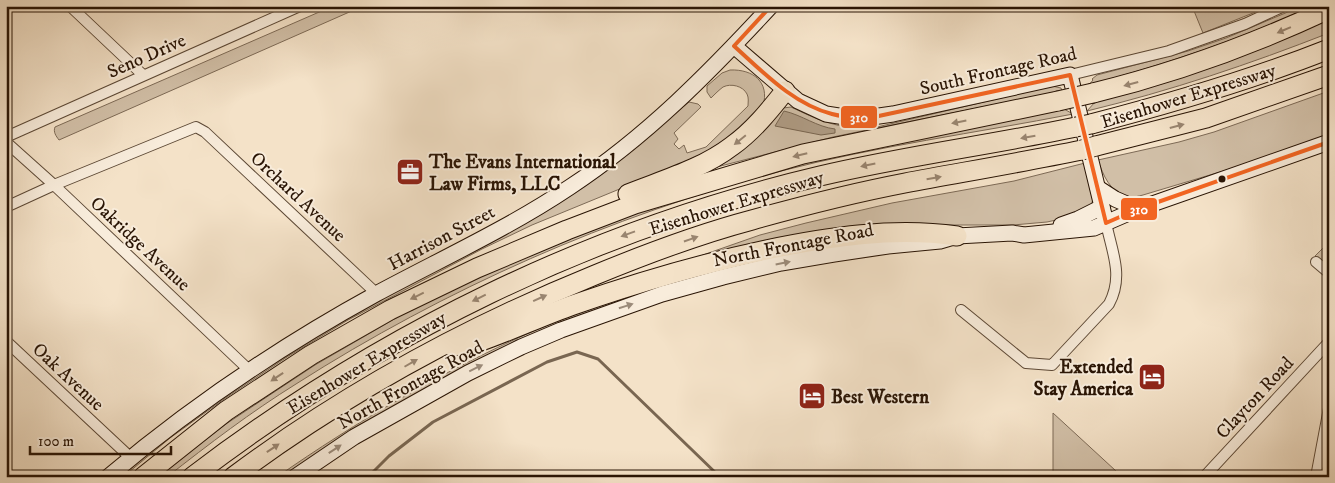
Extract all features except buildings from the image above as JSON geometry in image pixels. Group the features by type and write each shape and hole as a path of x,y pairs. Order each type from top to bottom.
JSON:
{"highway":[{"path":"143,477 226,411 311,354 390,310 477,268 635,204 803,154 1058,102 1136,82 1235,50 1329,9"},
{"name":"Eisenhower Expressway","path":"192,477 246,436 301,398 359,362 453,311 573,256 672,218 819,176 873,164 1083,126 1201,94 1329,49"},
{"name":"Eisenhower Expressway","path":"233,477 269,450 324,414 433,350 486,323 574,283 653,252 750,220 839,197 1089,148 1206,118 1329,74"},
{"path":"477,268 494,251 715,157 747,134 785,91"},
{"path":"433,350 480,341 599,296 683,270 743,255 800,243 871,234 901,232 957,236"}],"main road":[{"name":"Harrison Street","path":"108,477 191,412 249,370 329,320 504,227 570,187 628,145 664,115 734,46 771,6"},
{"name":"South Frontage Road","path":"734,46 785,91 798,100 826,114 858,119 893,114 1070,75"},
{"path":"1070,75 1106,224"},
{"name":"North Frontage Road","path":"295,477 354,437 468,373 521,346 612,310 706,281 781,263 888,246 940,241 957,236 1012,233 1024,235 1094,228 1138,210 1329,142"},
{"path":"1098,188 1138,210"},
{"path":"1012,233 1060,226 1102,207"}],"street":[{"path":"70,6 144,75"},
{"name":"Seno Drive","path":"6,137 144,75 282,9 300,6"},
{"name":"South Frontage Road","path":"1070,75 1169,51 1245,24 1284,6"},
{"name":"Orchard Avenue","path":"54,186 196,127 204,132 377,294"},
{"name":"Oakridge Avenue","path":"6,142 249,370"},
{"path":"6,207 54,186"},
{"path":"961,310 1026,363 1052,365 1109,304 1116,292 1116,265 1106,224"},
{"path":"1316,262 1329,273"},
{"name":"Oak Avenue","path":"6,341 131,458"},
{"name":"Clayton Road","path":"1204,477 1329,342"},
{"path":"1316,477 1329,408"}],"shaded area":[{"path":"333,6 363,6 59,140 55,134 55,127"},
{"path":"1192,6 1256,6 1258,11 1203,33"},
{"path":"1302,6 1312,6 1257,30 1202,50 1146,69 1089,85 1097,75 1188,51 1226,38"},
{"path":"1329,18 1329,33 1179,86 1087,111 1095,102"},
{"path":"730,70 746,72 758,79 762,84 765,98 763,106 717,149 532,225 482,249 348,320 287,357 224,399 170,438 123,477 117,477 229,392 309,339 620,159 689,102 698,104 701,107 674,133 678,139 674,144 679,149 684,145 687,153 706,147 748,106 747,94 743,89 736,86 723,87 711,98 707,92 707,86 722,73"},
{"path":"1052,86 1061,88 1062,91 877,128 877,127"},
{"path":"1329,91 1329,135 1250,163 1143,195 1127,197 1121,195 1105,177 1098,160 1179,142 1214,132"},
{"path":"791,107 837,125 867,128 867,130 709,169 783,108"},
{"path":"1064,109 1073,114 890,147 781,171 717,189 592,233 470,287 353,349 263,406 214,440 167,477 157,477 226,424 315,365 403,314 513,260 651,206 803,163"},
{"path":"784,111 835,129 835,133 821,135 775,126"},
{"path":"1085,163 1093,199 1091,206 1056,220 1013,225 931,225 701,260 700,256 760,235 806,223 892,203 1014,181"},
{"path":"1329,242 1329,268 1315,256"},
{"path":"656,288 563,322 306,462 284,477 277,477 338,436 401,398 498,347 586,308 617,297"},
{"path":"1053,413 1116,471 1111,477 1053,477"}],"waterway":[{"path":"368,477 389,456 433,422 547,362 577,352 598,359 720,477"}],"transit line":[{"name":"310","path":"771,6 734,46 767,76 792,95 804,103 837,115 874,117 1070,75 1106,223 1138,209 1329,142"}],"place":[{"name":"The Evans International Law Firms, LLC","path":"410,172"},
{"name":"Extended Stay America","path":"1152,377"},
{"name":"Best Western","path":"812,396"}]}
